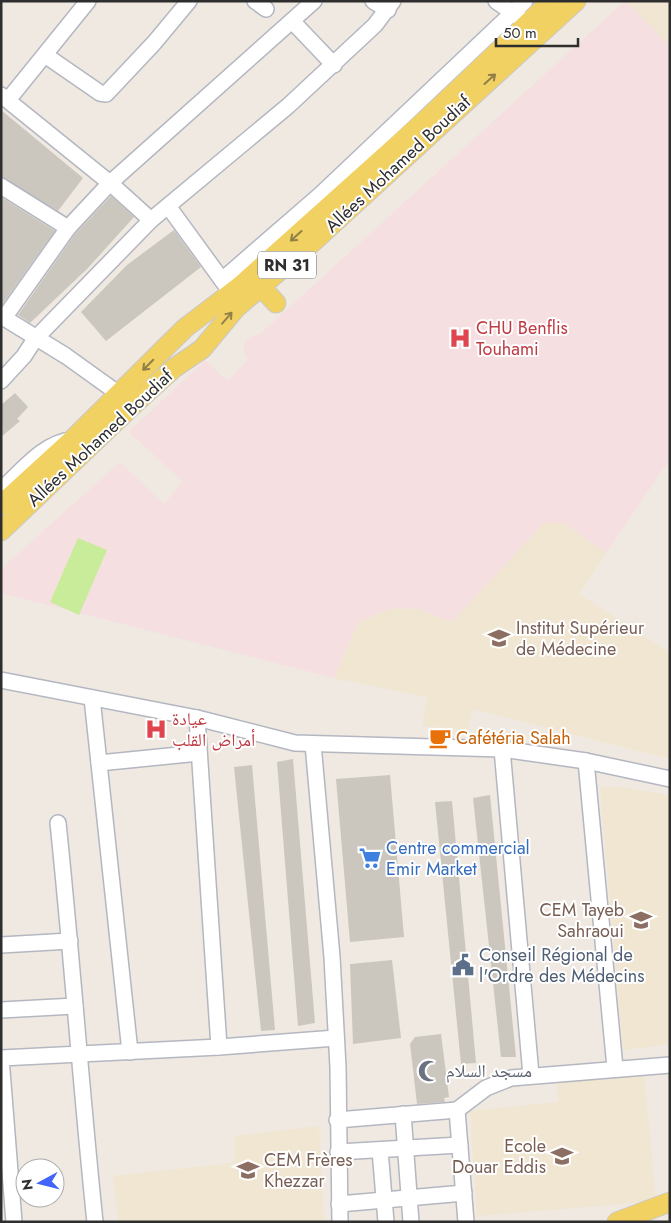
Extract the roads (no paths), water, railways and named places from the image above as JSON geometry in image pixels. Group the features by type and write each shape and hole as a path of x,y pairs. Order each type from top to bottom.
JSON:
{"main road":[{"name":"Allées Mohamed Boudiaf","path":"1,505 72,440 175,338 197,320 226,286 433,112 519,18 551,1"},
{"name":"Allées Mohamed Boudiaf","path":"1,531 140,398 174,368 194,355 211,338 230,314 314,242 576,1"},
{"path":"261,287 276,303"},
{"path":"197,320 211,338"},
{"path":"175,338 184,350 194,355"},
{"path":"617,1222 670,1202"}],"street":[{"path":"88,1 45,55 5,97 152,220"},
{"path":"45,55 100,94 106,94 154,43 189,1"},
{"path":"119,394 83,367 35,339 3,317 68,228 110,183 314,1"},
{"path":"1,381 24,356 35,339 152,220 334,65 375,25 391,6 373,1"},
{"path":"496,1 519,18 525,1"},
{"path":"292,21 334,65"},
{"path":"1,186 68,228"},
{"path":"168,206 226,286"},
{"path":"1,490 49,447 60,442 72,440"},
{"path":"1,680 197,718 275,739 313,744 457,746 502,749 586,761 670,778"},
{"path":"92,698 130,1052"},
{"path":"197,718 219,1047"},
{"path":"313,744 332,957 336,1038 340,1222"},
{"path":"502,749 530,1075"},
{"path":"99,762 199,754"},
{"path":"586,761 615,1068"},
{"path":"58,822 70,941 78,1055 95,1222"},
{"path":"1,945 70,941"},
{"path":"1,1010 75,1006"},
{"path":"14,1222 1,1058 219,1047 336,1038"},
{"path":"337,1120 457,1110 496,1082 530,1075 670,1065"},
{"path":"457,1110 466,1222"},
{"path":"403,1114 411,1222"},
{"path":"338,1152 460,1145"},
{"path":"380,1150 386,1222"},
{"path":"339,1204 464,1193"}],"place":[{"name":"CHU Benflis Touhami","path":"460,338"},
{"name":"Institut Supérieur de Médecine","path":"499,638"},
{"name":"عيادة أمراض القلب","path":"156,729"},
{"name":"Cafétéria Salah","path":"440,738"},
{"name":"Centre commercial Emir Market","path":"370,858"},
{"name":"CEM Tayeb Sahraoui","path":"641,920"},
{"name":"Conseil Régional de l'Ordre des Médecins","path":"463,965"},
{"name":"مسجد السلام","path":"429,1071"},
{"name":"Ecole Douar Eddis","path":"562,1156"},
{"name":"CEM Frères Khezzar","path":"248,1170"}]}
